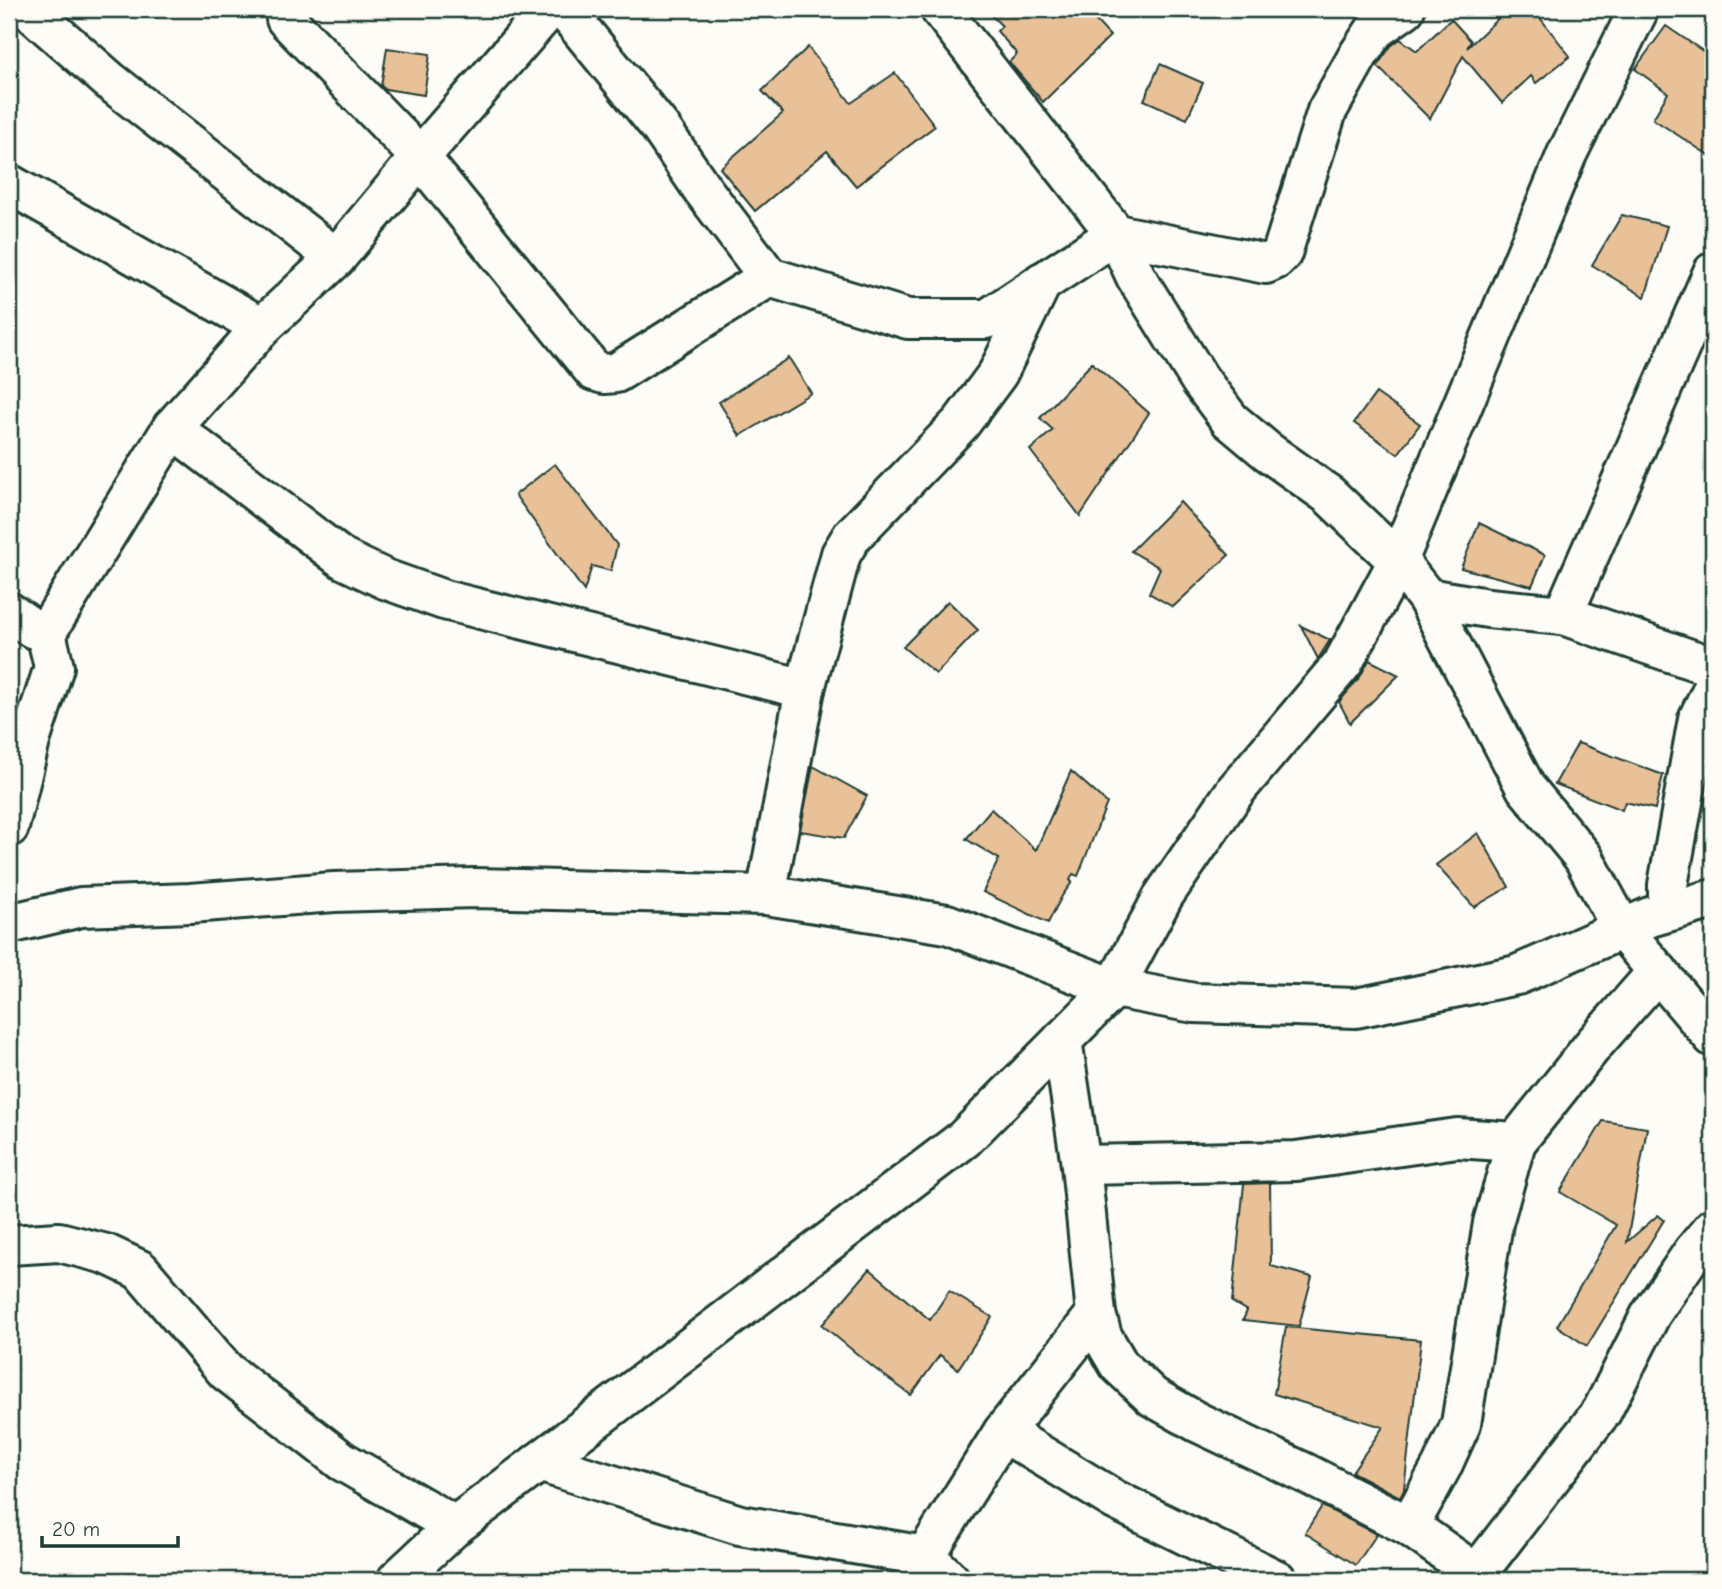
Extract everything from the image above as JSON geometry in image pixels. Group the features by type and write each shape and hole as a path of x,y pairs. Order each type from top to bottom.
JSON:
{"street":[{"path":"29,9 110,81 336,258"},
{"path":"9,827 30,741 54,667 46,633 172,428 262,327 336,258 548,9"},
{"path":"564,9 660,127 703,190 769,277 908,319 939,321 987,319 1116,233 1266,264 1275,260 1282,253 1327,111 1375,30 1405,9"},
{"path":"940,9 1116,233 1136,277 1200,380 1230,420 1266,451 1329,495 1398,561 1427,598 1526,788 1583,857 1622,929 1713,1037"},
{"path":"397,1580 455,1526 964,1139 1114,988 1164,895 1236,790 1343,663 1398,561 1567,154 1639,9"},
{"path":"285,12 420,157 594,371 604,374 617,373 769,277"},
{"path":"9,184 262,327"},
{"path":"1563,615 1713,271"},
{"path":"766,895 805,689 841,554 852,536 969,413 998,373 1042,281"},
{"path":"172,428 343,559 385,579 444,600 805,689"},
{"path":"1427,598 1488,608 1563,615 1713,667"},
{"path":"9,612 32,628 46,633"},
{"path":"1668,910 1668,885 1698,719 1713,688"},
{"path":"9,924 81,907 190,903 334,892 474,888 766,895 947,924 1114,988 1194,1003 1356,1008 1517,975 1668,910 1713,899"},
{"path":"1409,1526 1442,1466 1461,1424 1493,1223 1516,1142 1594,1044 1658,971"},
{"path":"1062,1040 1081,1165 1096,1314 1102,1336 1119,1365 1153,1397 1197,1422 1409,1526 1478,1578 1602,1411 1651,1314 1692,1252 1713,1228"},
{"path":"1081,1165 1296,1161 1457,1138 1516,1142"},
{"path":"9,1245 59,1242 106,1254 140,1270 226,1371 342,1461 455,1526"},
{"path":"539,1462 740,1525 938,1568 1003,1432 1096,1314"},
{"path":"1003,1432 1115,1500 1277,1580"}],"building":[{"path":"985,9 1085,9 1110,36 1043,102 1009,62 1017,54 997,31 1002,26"},
{"path":"1508,9 1533,9 1570,56 1536,83 1531,76 1502,103 1463,56 1430,119 1377,66 1391,46 1400,39 1417,51 1451,19 1471,41 1467,48"},
{"path":"1666,26 1713,58 1713,158 1653,119 1668,93 1635,69"},
{"path":"808,47 851,103 895,73 935,126 856,186 827,151 755,211 720,168 783,113 762,91"},
{"path":"387,48 430,54 424,95 385,89 381,86"},
{"path":"1160,64 1203,83 1187,119 1144,100"},
{"path":"1622,215 1667,226 1645,297 1592,265"},
{"path":"789,358 811,393 740,436 719,402"},
{"path":"1092,363 1149,413 1080,516 1030,450 1053,430 1040,418"},
{"path":"1376,393 1420,424 1398,454 1354,423"},
{"path":"555,464 617,545 611,571 592,566 584,591 515,495"},
{"path":"1180,502 1229,555 1173,607 1149,593 1160,568 1131,551"},
{"path":"1479,523 1545,555 1532,586 1461,568"},
{"path":"948,601 978,630 936,674 903,647"},
{"path":"1301,626 1330,640 1318,659"},
{"path":"1369,660 1399,675 1350,723 1339,702 1360,677"},
{"path":"1578,743 1663,775 1655,809 1625,802 1622,810 1555,784"},
{"path":"813,766 867,796 844,838 800,831"},
{"path":"1071,771 1107,803 1078,876 1073,874 1070,880 1072,882 1048,923 983,892 999,859 966,839 991,809 1036,850"},
{"path":"1478,833 1509,887 1474,907 1436,865"},
{"path":"1603,1121 1647,1128 1627,1242 1658,1215 1664,1220 1587,1346 1557,1326 1616,1225 1560,1192"},
{"path":"1270,1183 1271,1266 1312,1277 1299,1326 1243,1320 1247,1311 1232,1302 1244,1184"},
{"path":"870,1269 930,1320 949,1291 992,1317 958,1369 940,1355 911,1395 822,1325"},
{"path":"1286,1327 1421,1340 1404,1489 1400,1497 1352,1472 1383,1427 1274,1394"},
{"path":"1322,1506 1377,1534 1356,1565 1305,1533"}]}
